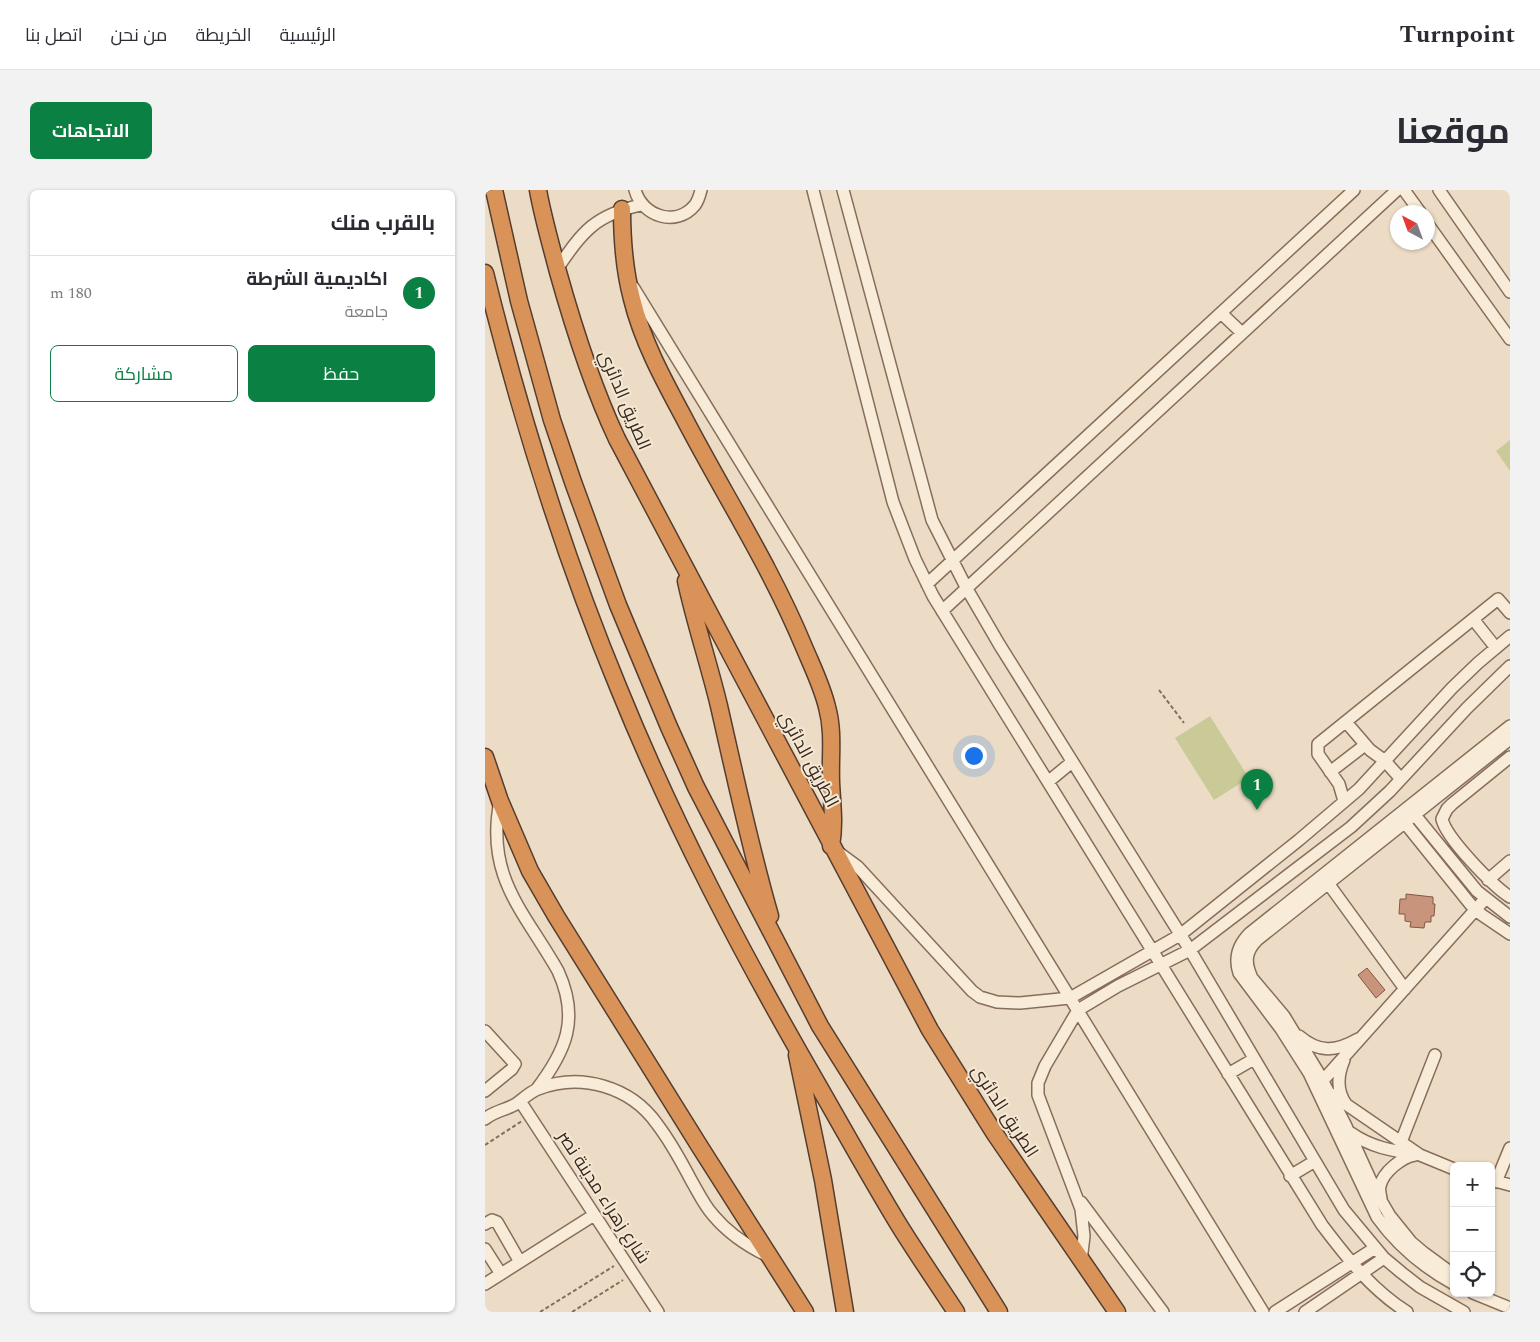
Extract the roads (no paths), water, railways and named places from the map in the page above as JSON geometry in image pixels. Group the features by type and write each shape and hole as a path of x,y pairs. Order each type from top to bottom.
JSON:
{"highway":[{"path":"494,190 519,301 552,420 595,544 643,666 696,787 819,1026 999,1312"},
{"name":"الطريق الدائري","path":"538,190 547,235 570,314 603,410 617,439 930,1030 995,1134 1117,1312"},
{"path":"622,209 622,245 627,277 632,301 643,335 671,394 772,577 789,611 823,694 829,715 832,737 831,781 834,820 832,847"},
{"path":"485,273 507,359 540,471 577,582 619,691 666,798 727,924 795,1046 899,1224 956,1312"},
{"path":"682,562 719,706 751,847 780,952"},
{"path":"485,757 500,801 530,871 556,916 805,1312"},
{"path":"795,1046 823,1180 845,1312"}],"street":[{"path":"635,190 641,205 653,214 668,218 683,214 695,204 701,190"},
{"path":"813,190 893,502 915,559 927,584 1290,1176 1322,1225 1360,1274 1381,1293 1407,1312"},
{"path":"843,190 932,520 967,590 1190,950 1344,1210 1384,1258 1421,1287 1463,1312"},
{"path":"927,584 1354,190"},
{"path":"942,611 967,590 1397,190"},
{"path":"1404,190 1415,205"},
{"path":"1439,190 1510,292"},
{"path":"557,269 584,232 602,218 622,209 641,205"},
{"path":"1435,234 1510,339"},
{"path":"627,277 1263,1312"},
{"path":"1221,313 1242,333"},
{"path":"1344,802 1339,784 1318,754 1319,744 1498,599 1510,613"},
{"path":"832,847 858,867 972,991 997,1002 1020,1003 1071,998 1180,935 1344,802 1385,761 1452,688 1505,644 1473,619"},
{"path":"1081,1261 1084,1236 1081,1210 1038,1095 1039,1083 1045,1066 1078,1010 1118,986 1190,950 1351,827 1510,666"},
{"path":"1346,722 1376,756 1385,761 1401,778"},
{"path":"1450,1167 1420,1155 1320,1085 1281,1029 1244,982 1237,967 1237,959 1239,947 1249,934 1325,879 1401,819 1510,726"},
{"path":"1411,811 1510,739"},
{"path":"1330,772 1365,744"},
{"path":"1510,757 1452,804 1442,819 1447,830 1488,880 1510,897"},
{"path":"1049,782 1073,762"},
{"path":"485,1118 520,1101 536,1090 553,1068 563,1048 568,1026 568,1004 563,982 517,906 504,880 497,851 496,836 500,801"},
{"path":"1411,811 1465,878 1485,899 1510,917"},
{"path":"1401,819 1476,910 1510,934"},
{"path":"1488,880 1510,861"},
{"path":"1325,879 1405,989"},
{"path":"1325,879 1251,946 1247,957 1247,964 1253,978 1279,1009 1294,1031 1320,1085 1377,1216 1388,1232 1413,1256 1429,1269 1450,1282"},
{"path":"1320,1085 1485,899"},
{"path":"485,1031 515,1064 512,1069 485,1091"},
{"path":"1294,1031 1310,1043 1323,1049 1343,1046 1362,1037"},
{"path":"1346,1055 1339,1074 1339,1084 1342,1098 1349,1107"},
{"path":"1401,1142 1435,1055"},
{"path":"1228,1074 1254,1059"},
{"path":"485,1081 512,1060"},
{"path":"536,1090 561,1083 588,1083 612,1089 633,1100 658,1125 713,1215 745,1243 770,1257"},
{"path":"1329,1093 1381,1203 1411,1242 1450,1272"},
{"name":"شارع زهراء مدينة نصر","path":"520,1101 658,1312"},
{"path":"1349,1132 1372,1146 1420,1155"},
{"path":"1495,1179 1510,1148"},
{"path":"1381,1203 1380,1186 1387,1174 1403,1159 1413,1155 1420,1155"},
{"path":"1290,1176 1315,1161"},
{"path":"1495,1181 1510,1185"},
{"path":"1075,1194 1163,1312"},
{"path":"485,1284 594,1215"},
{"path":"485,1224 492,1220 497,1222 520,1262"},
{"path":"1275,1312 1375,1248"},
{"path":"485,1249 501,1274"},
{"path":"1305,1312 1384,1258"},
{"path":"1495,1294 1510,1300"},
{"path":"1483,1297 1510,1308"}],"place":[{"name":"اكاديمية الشرطة","path":"1257,810"}]}
